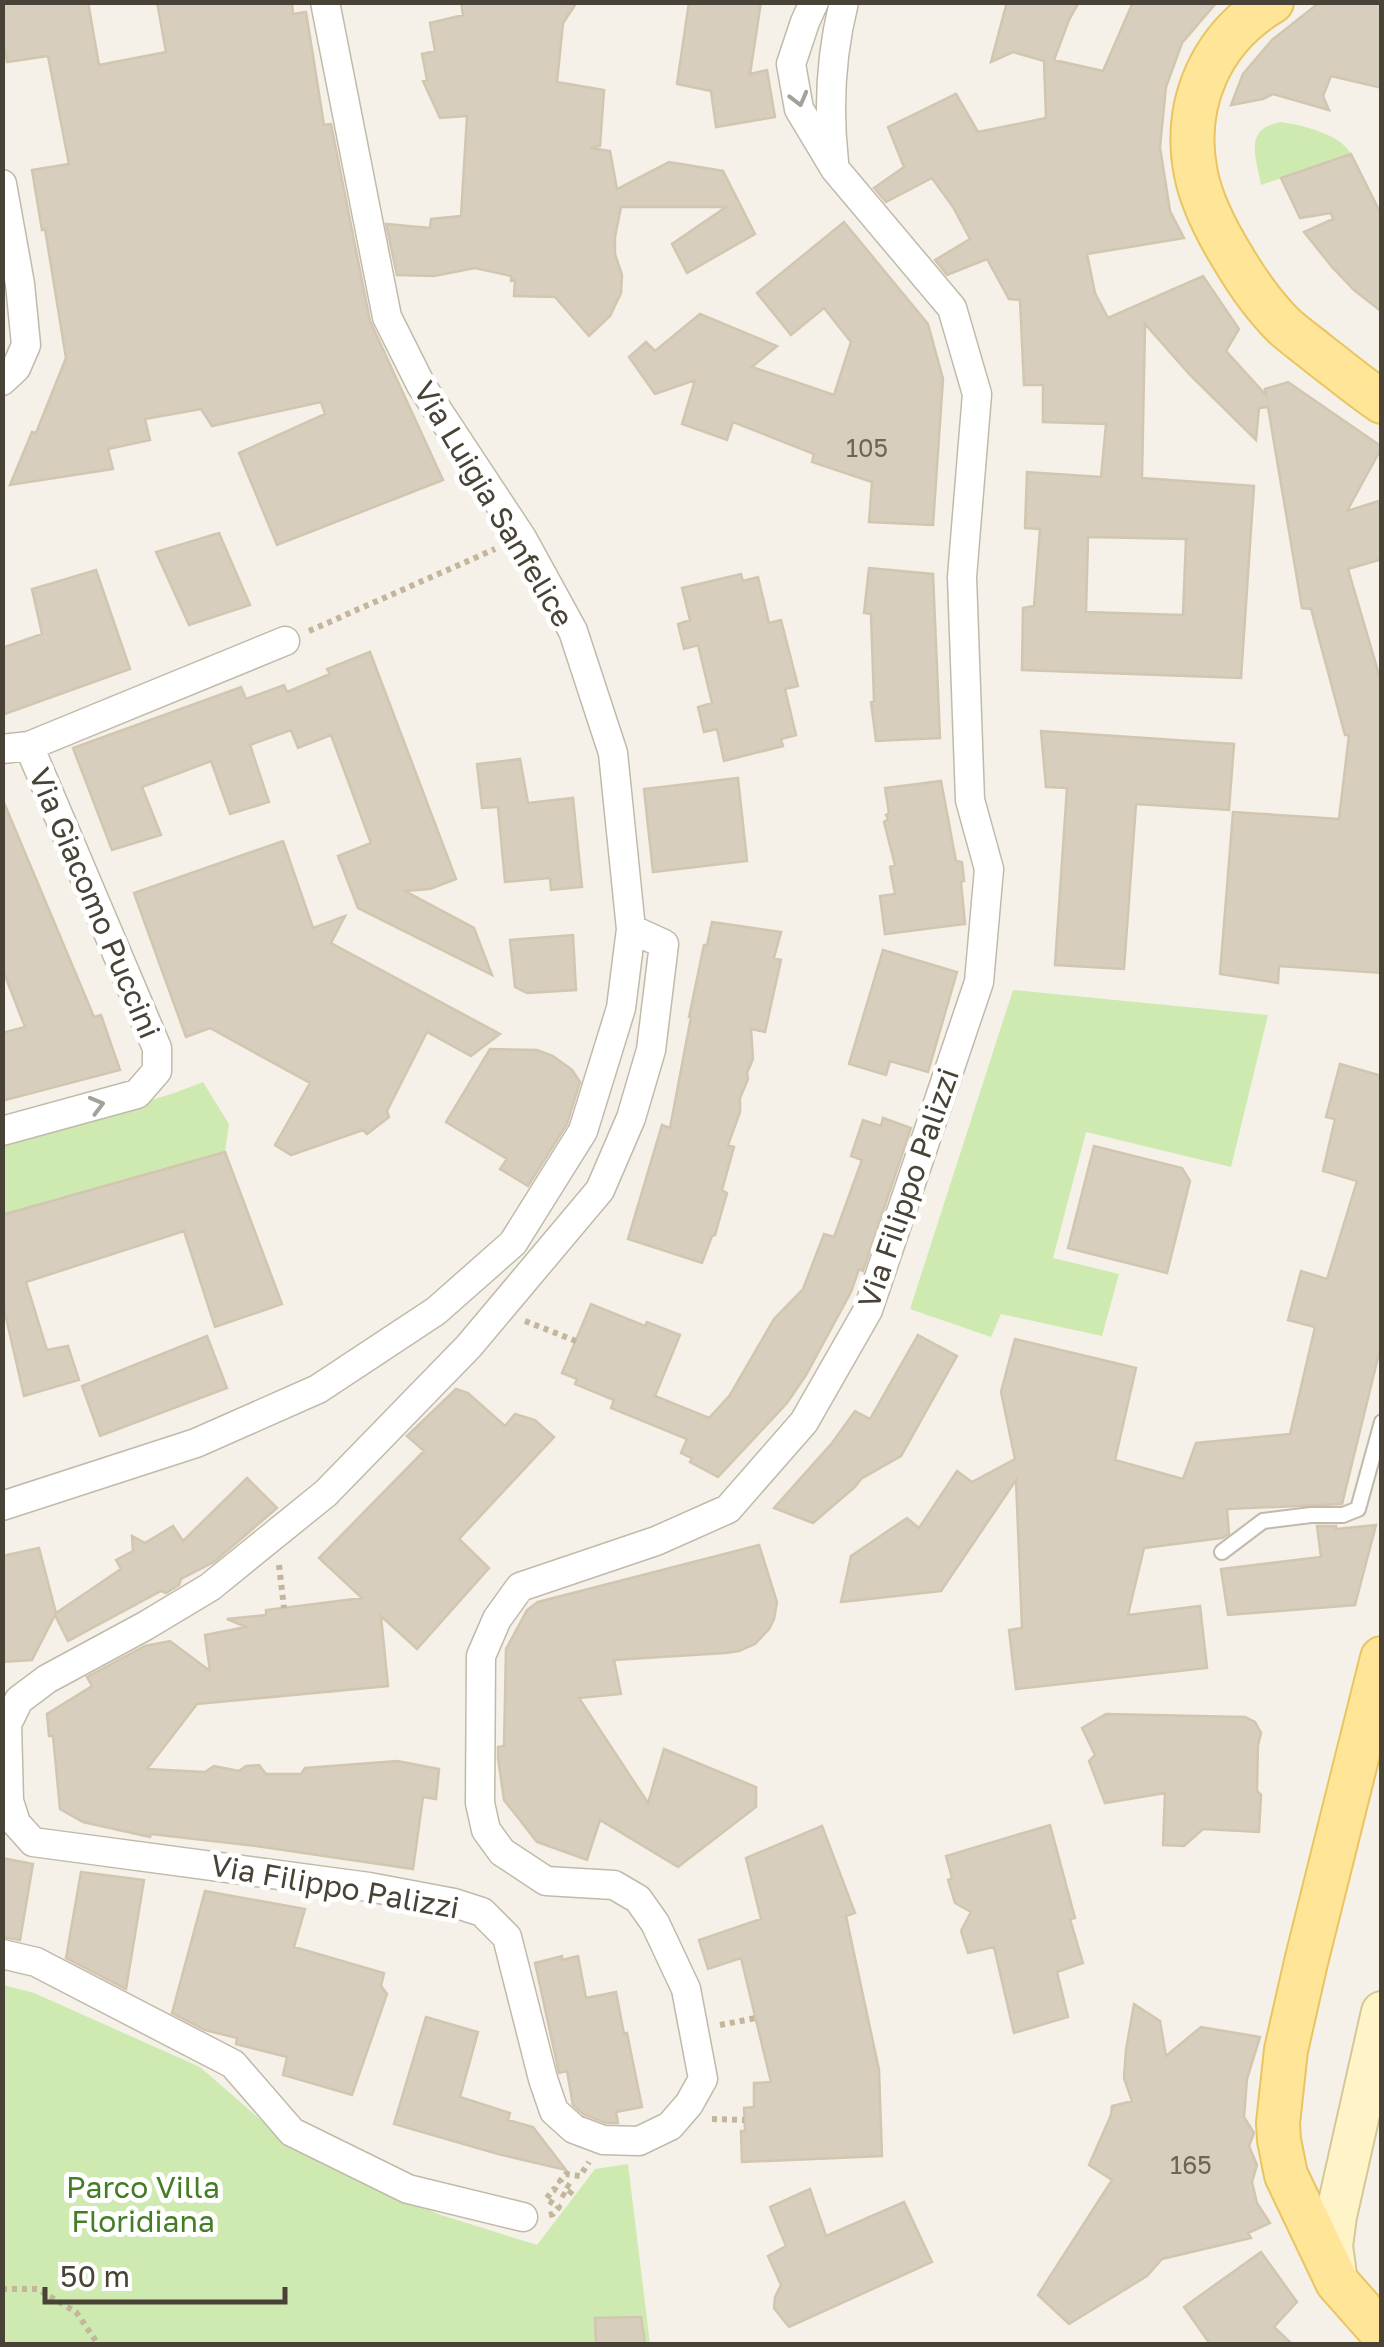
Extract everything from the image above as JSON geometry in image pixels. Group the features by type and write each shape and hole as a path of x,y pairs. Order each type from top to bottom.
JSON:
{"main road":[{"path":"1272,2 1230,35 1200,90 1194,118 1196,174 1225,245 1262,301 1284,326 1382,402"},
{"path":"1382,1658 1306,1962 1286,2050 1278,2113 1286,2175 1337,2282 1382,2333"}],"street":[{"name":"Via Luigia Sanfelice","path":"2,1506 196,1443 318,1389 436,1312 513,1243 584,1131 621,1008 631,929 613,753 573,631 522,538 421,385 387,317 325,2"},
{"name":"Via Filippo Palizzi","path":"835,169 832,76 843,9"},
{"name":"Via Filippo Palizzi","path":"631,929 664,944 651,1050 632,1118 600,1190 470,1346 326,1493 210,1586 47,1678 19,1700 8,1724 8,1801 16,1823 32,1842 368,1887 482,1912 507,1937 554,2111 574,2129 603,2140 639,2140 670,2126 690,2104 703,2079 686,1989 656,1922 638,1899 614,1885 546,1881 502,1852 486,1830 480,1803 481,1656 496,1618 520,1587 656,1541 728,1510 804,1422 868,1310 979,982 989,869 970,800 962,577 976,394 952,308 835,169 800,108 791,64 810,12"},
{"path":"2,184 20,284 26,346 16,368 2,381"},
{"path":"16,747 286,641"},
{"name":"Via Giacomo Puccini","path":"2,1131 136,1094 157,1071 157,1048 16,747"},
{"path":"2,1954 36,1962 234,2064 292,2132 408,2189 523,2218"},
{"path":"1337,2282 1332,2246 1382,2012"},
{"path":"1278,2113 1288,2145 1304,2163 1312,2164 1330,2156 1355,2127"}],"lane":[{"name":"Via Filippo Palizzi","path":"810,12 843,9"},
{"path":"1222,1552 1264,1521 1342,1515 1358,1508 1382,1422"}],"path":[{"path":"286,641 522,538"},
{"path":"522,1320 576,1340"},
{"path":"278,1554 284,1608"},
{"path":"725,2024 756,2018"},
{"path":"711,2119 744,2120"},
{"path":"546,2199 554,2189 567,2198 573,2189 560,2181 566,2174 580,2176"},
{"path":"2,2290 36,2289 76,2312 98,2344"}],"green space":[{"path":"1281,122 1330,136 1351,154 1261,185 1255,154 1257,137"},
{"path":"1013,990 1268,1015 1231,1167 1086,1132 1053,1258 1119,1274 1102,1336 1001,1314 991,1337 910,1309"},
{"path":"203,1082 229,1124 225,1152 3,1215 3,1147"},
{"name":"Parco Villa Floridiana","path":"3,1985 34,1993 200,2067 285,2141 438,2214 537,2245 595,2169 628,2164 650,2344 3,2344"}],"building":[{"path":"2,2 88,2 99,65 166,52 157,2 292,2 293,14 306,12 324,125 331,124 370,321 443,480 277,545 239,453 325,414 321,402 212,426 201,409 145,419 150,440 108,449 113,469 10,485 66,358 32,170 69,164 48,56 7,62"},
{"path":"461,2 577,2 563,23 557,82 604,90 600,146 590,148 610,151 617,189 669,162 723,171 755,234 687,273 672,244 726,207 621,207 615,254 622,275 621,293 610,316 589,336 555,297 514,296 515,280 511,281 511,276 475,268 434,276 397,275 386,224 430,228 431,219 461,216 467,116 440,118 423,81 427,80 422,54 435,51 430,23 463,15"},
{"path":"689,2 761,2 750,74 767,70 775,117 716,127 711,91 677,84"},
{"path":"1007,2 1079,2 1054,60 1103,71 1133,2 1217,2 1182,43 1166,87 1160,147 1170,211 1184,238 1087,254 1095,293 1108,318 1203,276 1239,329 1226,351 1266,395 1265,389 1288,382 1382,447 1347,511 1382,500 1382,559 1348,569 1382,685 1382,973 1279,966 1278,983 1220,974 1233,812 1339,819 1349,735 1345,735 1311,609 1302,608 1268,407 1259,408 1256,440 1145,324 1142,478 1254,486 1241,678 1022,670 1023,608 1034,606 1040,529 1025,528 1027,472 1101,477 1106,424 1043,422 1043,385 1024,385 1020,300 1009,299 987,259 947,275 935,260 970,239 932,178 886,202 874,188 904,167 888,127 956,94 978,132 1046,118 1044,61 1013,52 991,62","holes":["1088,537 1186,539 1183,615 1086,612"]},
{"path":"1320,2 1382,2 1382,88 1331,76 1323,96 1329,110 1273,94 1231,105 1243,74 1272,40"},
{"path":"1351,154 1382,216 1382,312 1354,290 1304,232 1333,219 1331,213 1300,218 1281,178"},
{"path":"844,222 928,324 943,379 933,525 869,522 872,482 812,462 814,454 733,422 727,440 682,424 695,380 655,394 629,357 646,342 655,351 700,314 777,346 752,367 834,395 851,342 824,308 791,335 757,293"},
{"path":"219,533 250,605 189,625 156,552"},
{"path":"869,568 933,574 940,738 876,741 871,702 871,614 864,613"},
{"path":"96,570 130,669 2,715 2,648 42,634 32,589"},
{"path":"741,574 743,581 758,577 769,623 781,620 798,686 785,689 796,735 781,739 783,746 724,761 717,729 704,732 698,707 712,703 698,645 684,649 678,624 690,620 682,588"},
{"path":"370,652 456,879 430,889 405,891 474,928 492,975 358,908 338,856 371,843 331,735 298,748 291,730 250,745 269,802 230,814 211,761 142,787 161,835 112,850 73,748 241,687 246,699 284,685 287,692 330,674 327,669"},
{"path":"1041,731 1234,744 1229,810 1136,804 1124,969 1055,965 1067,788 1046,787"},
{"path":"520,759 528,803 573,798 582,887 551,890 550,878 505,882 498,807 482,808 477,764"},
{"path":"738,778 747,861 653,872 644,789"},
{"path":"941,781 956,861 962,862 965,924 885,934 880,896 895,894 890,867 895,865 884,822 889,813 885,788"},
{"path":"2,798 94,1017 101,1015 120,1070 2,1101 2,1033 25,1027 2,968"},
{"path":"283,841 313,928 345,916 331,943 500,1034 471,1056 427,1032 387,1111 389,1117 367,1134 363,1130 291,1155 275,1145 310,1083 210,1028 186,1037 134,893"},
{"path":"712,922 781,932 774,958 781,960 765,1032 751,1029 753,1059 728,1145 734,1147 722,1190 727,1193 702,1263 628,1239 662,1125 670,1128 689,1017"},
{"path":"573,935 576,990 527,993 515,987 510,940"},
{"path":"883,950 957,972 928,1072 890,1061 886,1075 849,1064"},
{"path":"490,1049 537,1050 572,1070 580,1082 567,1124 528,1186 500,1169 507,1159 446,1122"},
{"path":"1340,1064 1382,1076 1382,1341 1342,1504 1227,1509 1229,1534 1222,1538 1144,1548 1128,1615 1200,1606 1207,1668 1016,1689 1009,1630 1022,1628 1016,1480 941,1591 841,1602 851,1556 907,1518 919,1528 957,1471 972,1482 1015,1459 1001,1392 1015,1339 1136,1368 1115,1460 1183,1479 1196,1443 1290,1434 1315,1327 1288,1320 1301,1271 1327,1279 1357,1181 1323,1171 1335,1119 1326,1117"},
{"path":"883,1118 911,1128 863,1271 859,1269 851,1292 787,1403 718,1477 681,1453 687,1439 611,1408 614,1400 575,1384 577,1379 562,1373 591,1304 645,1326 647,1322 680,1335 655,1396 709,1418 730,1395 774,1319 803,1289 824,1234 834,1237 862,1160 851,1156 863,1120 881,1126"},
{"path":"1094,1146 1182,1168 1190,1181 1167,1273 1068,1248"},
{"path":"225,1152 282,1304 215,1327 184,1231 26,1282 47,1350 68,1346 79,1380 24,1396 2,1300 2,1215"},
{"path":"918,1335 957,1356 901,1456 861,1479 813,1523 774,1508 855,1411 870,1419"},
{"path":"207,1336 227,1388 100,1436 82,1386"},
{"path":"456,1389 468,1393 505,1426 515,1414 535,1420 554,1437 459,1539 489,1568 417,1649 381,1616 388,1686 197,1704 147,1769 205,1772 214,1766 239,1771 259,1765 266,1774 301,1774 305,1768 397,1761 439,1769 436,1799 423,1797 413,1869 256,1846 151,1834 150,1837 83,1822 60,1809 47,1714 92,1686 87,1677 145,1646 170,1641 210,1671 205,1635 246,1627 227,1619 362,1598 319,1558 424,1451 407,1436"},
{"path":"247,1478 277,1508 214,1562 181,1579 179,1585 166,1593 161,1591 68,1641 55,1615 32,1660 2,1662 2,1556 39,1548 56,1613 121,1569 116,1560 133,1551 132,1536 145,1543 173,1526 183,1541"},
{"path":"1376,1525 1355,1605 1228,1615 1221,1569 1321,1557 1317,1526 1336,1529"},
{"path":"759,1545 777,1602 769,1629 755,1644 725,1653 614,1660 621,1694 579,1698 648,1803 664,1749 756,1787 756,1807 678,1867 600,1820 587,1860 537,1842 504,1800 498,1758 498,1747 504,1746 506,1649 527,1610 538,1602"},
{"path":"1106,1714 1245,1717 1255,1722 1261,1733 1259,1832 1203,1829 1184,1846 1163,1845 1165,1793 1105,1803 1089,1761 1095,1755 1082,1728"},
{"path":"1050,1825 1083,1963 1057,1972 1068,2017 1014,2033 994,1947 968,1953 961,1931 971,1912 955,1903 946,1856"},
{"path":"822,1826 855,1913 846,1916 879,2070 882,2156 742,2162 744,2108 754,2107 754,2083 771,2082 741,1958 708,1969 699,1940 761,1919 746,1858"},
{"path":"2,1858 33,1864 20,1940 2,1937"},
{"path":"81,1872 144,1880 126,1989 66,1958"},
{"path":"205,1891 305,1909 294,1947 384,1973 381,1986 387,1994 352,2095 283,2075 287,2057 236,2044 237,2038 205,2030 172,2013"},
{"path":"562,1956 562,1960 578,1956 586,1998 616,1992 642,2107 616,2112 618,2123 583,2114 573,2105 567,2071 559,2073 535,1963"},
{"path":"1134,2004 1160,2021 1166,2056 1201,2027 1260,2037 1247,2079 1244,2117 1254,2133 1249,2146 1257,2165 1252,2182 1257,2203 1270,2223 1248,2233 1251,2238 1162,2259 1147,2276 1069,2324 1038,2295 1112,2180 1089,2165 1112,2106 1132,2101 1124,2078"},
{"path":"426,2017 478,2032 460,2097 510,2113 508,2120 533,2127 566,2170 394,2124"},
{"path":"810,2189 826,2236 904,2202 932,2262 789,2327 774,2308 781,2285 768,2256 786,2246 770,2207"},
{"path":"1261,2252 1297,2302 1274,2327 1292,2344 1210,2344 1184,2307"},
{"path":"641,2317 645,2344 596,2344 595,2318"}]}
